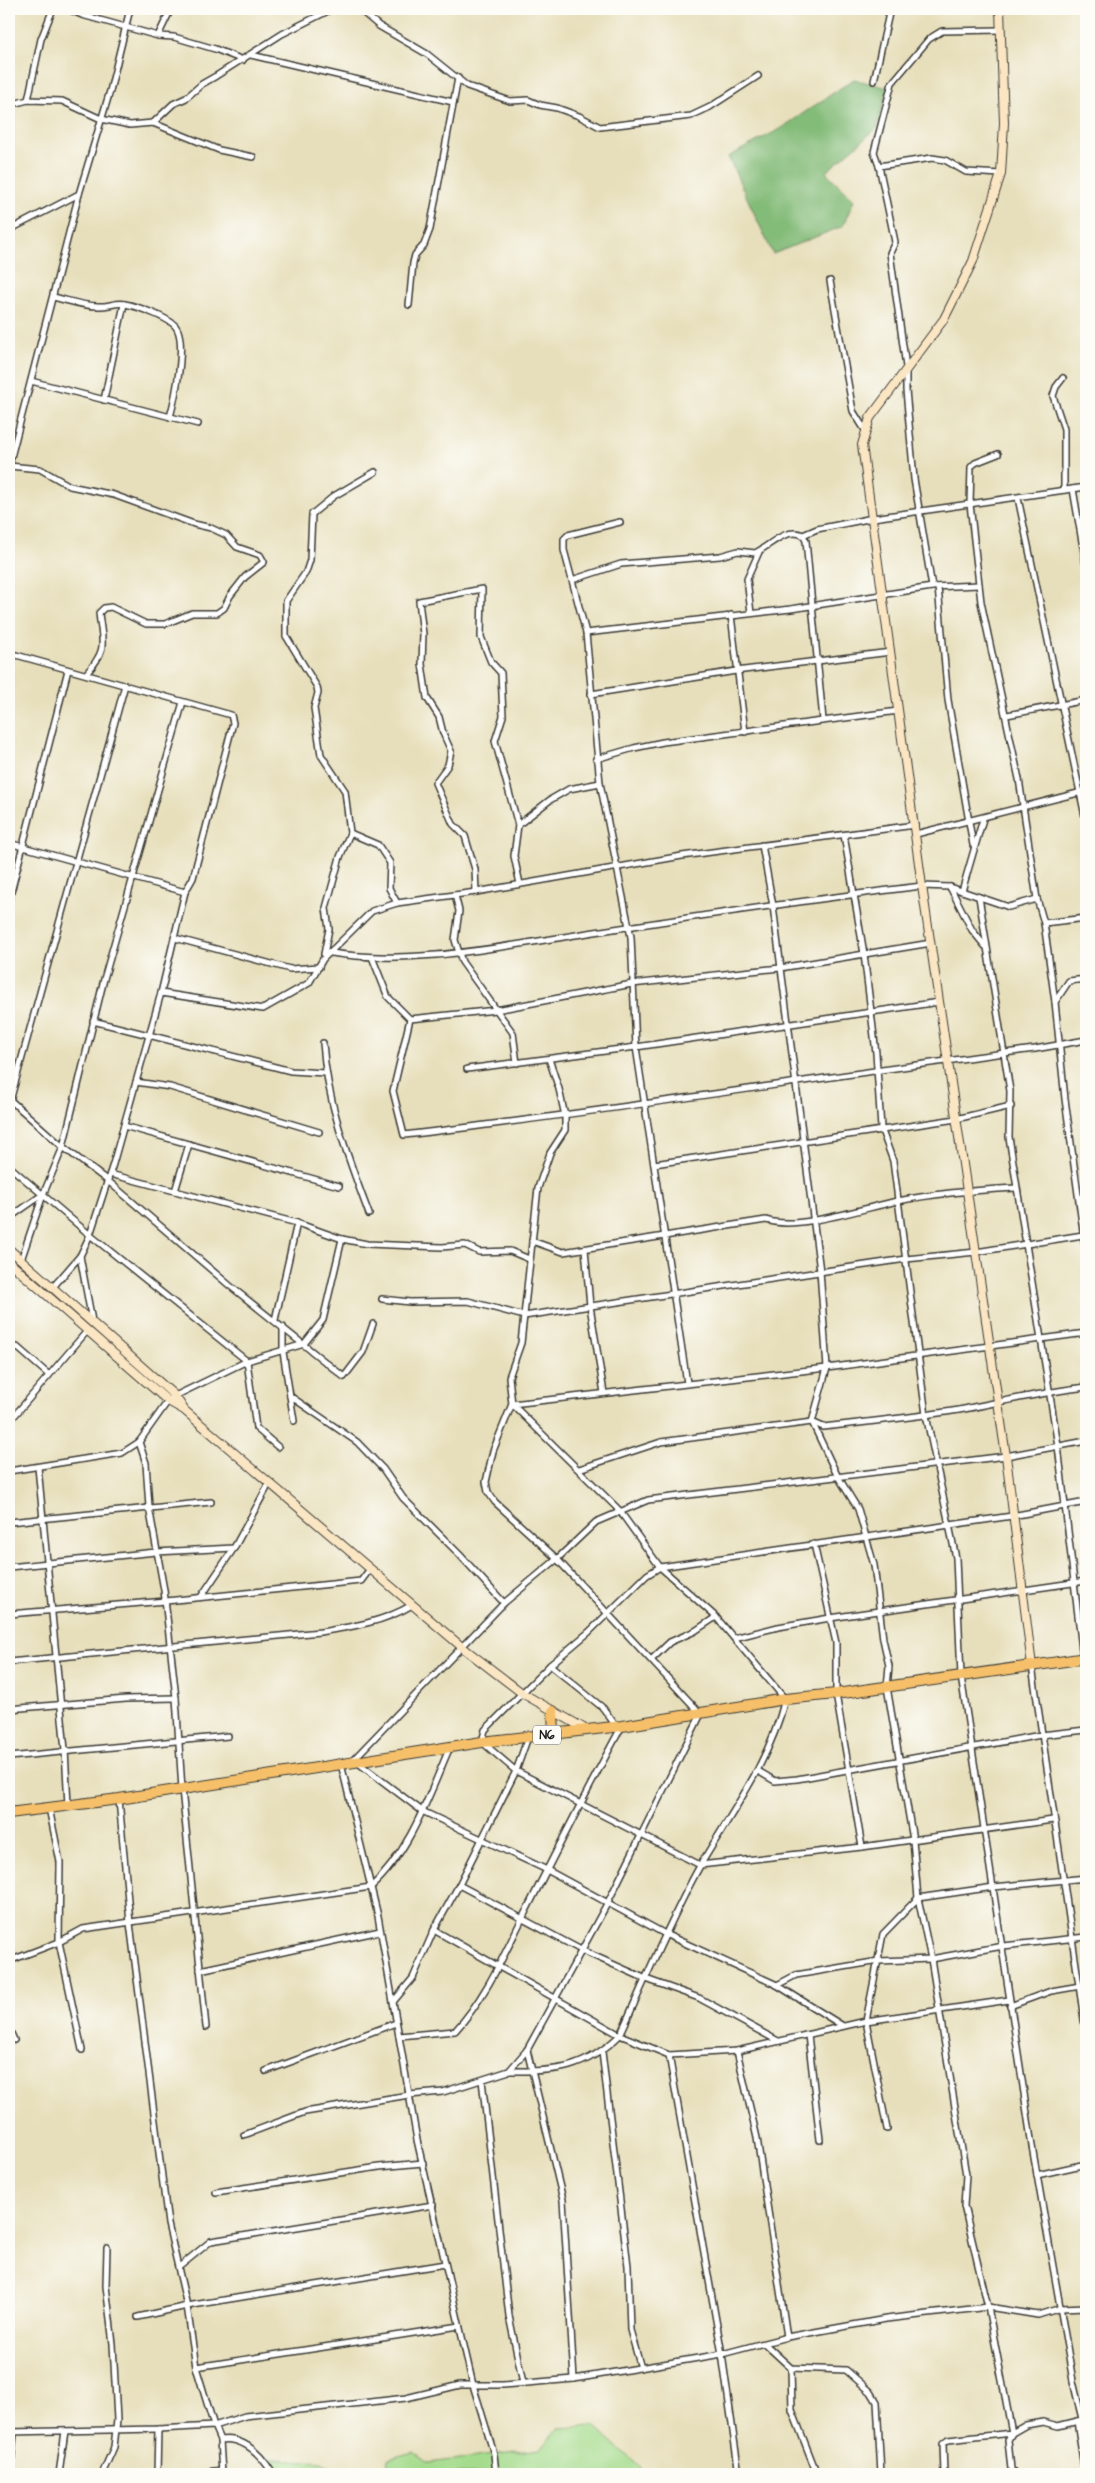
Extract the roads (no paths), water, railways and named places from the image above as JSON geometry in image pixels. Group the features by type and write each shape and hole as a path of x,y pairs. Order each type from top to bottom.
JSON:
{"highway":[{"name":"N6","path":"9,1813 119,1799 482,1742 620,1726 785,1699 836,1694 1085,1658"},
{"path":"553,1711 554,1734"}],"street":[{"path":"28,100 41,39 53,9"},
{"path":"68,9 158,36 174,38 215,49 243,60"},
{"path":"86,674 102,651 104,641 99,613 104,608 111,606 146,624 165,624 192,613 217,613 224,608 230,596 245,577 264,562 260,555 237,547 226,536 211,528 194,524 114,495 70,486 40,469 9,466 79,194 130,9"},
{"path":"158,36 171,9"},
{"path":"152,123 173,104 186,98 211,78 243,60 282,34 332,9"},
{"path":"359,9 379,26 427,54 467,86 510,101 528,100 540,105 557,108 579,116 600,127 691,116 710,107 758,76"},
{"path":"874,81 890,9"},
{"path":"1000,9 1004,123 1001,174 968,269 944,319 906,367 870,418 862,444 922,886 1006,1456 1041,1736 1086,2033"},
{"path":"973,845 948,700 935,587 914,479 906,390 906,367 890,254 894,242 880,166 874,152 892,83 929,39 942,31 1001,30"},
{"path":"251,54 453,102"},
{"path":"408,305 415,255 424,245 430,229 458,78"},
{"path":"9,100 16,103 28,100 62,101 101,119 130,125 152,123 219,150 252,157"},
{"path":"880,166 932,158 945,160 966,172 1001,174"},
{"path":"9,230 79,194"},
{"path":"830,281 853,411 865,430"},
{"path":"53,297 98,306 124,304 168,320 178,329 178,389 170,417"},
{"path":"104,400 124,304"},
{"path":"1063,378 1056,387 1053,396 1064,429 1064,490"},
{"path":"31,381 198,424"},
{"path":"998,454 975,463 971,467 970,504 979,585 1007,716 1024,806 1037,900 1044,924 1086,1253"},
{"path":"327,953 329,928 326,908 340,857 350,833 345,791 321,756 314,708 318,693 317,687 286,636 286,601 306,572 310,560 312,514 334,496 375,472"},
{"path":"572,580 622,564 720,556 738,551 750,554 759,551 776,539 798,533 803,535 817,529 873,518 1086,487"},
{"path":"1072,489 1086,564"},
{"path":"1018,498 1060,704 1084,791 1086,821"},
{"path":"620,522 568,535 564,539 564,550 586,633 596,759 628,927 636,1047 687,1383"},
{"path":"803,535 806,541 823,720"},
{"path":"751,614 747,579 759,551"},
{"path":"586,633 751,614 935,587 979,585"},
{"path":"476,892 475,870 464,836 453,824 435,783 448,765 451,751 443,733 439,717 427,698 422,664 423,634 420,601 482,589 481,637 491,662 501,673 503,716 495,741 518,825 514,856 520,884"},
{"path":"731,615 736,671 745,732"},
{"path":"591,694 736,671 891,652"},
{"path":"9,653 230,715 233,723 193,878 185,892 150,1035 108,1181 90,1235 80,1256 54,1287"},
{"path":"9,900 68,670"},
{"path":"124,685 77,861 9,1100 63,1147 108,1181 229,1285 344,1377 362,1352 373,1324"},
{"path":"1007,716 1086,700"},
{"path":"21,1260 43,1195 63,1147 93,1021 183,702"},
{"path":"596,759 663,742 898,711"},
{"path":"518,825 550,800 569,789 600,784"},
{"path":"916,834 982,819 1084,791"},
{"path":"962,891 973,845 982,819"},
{"path":"161,993 263,1008 310,983 327,953 372,911 397,904 476,892 615,866 914,825"},
{"path":"350,833 378,845 390,863 389,888 397,904"},
{"path":"844,835 864,954 881,1128 893,1161 926,1415 956,1558 961,1676 994,1887 1009,2003 1037,2175 1082,2420 1085,2474"},
{"path":"9,843 185,892"},
{"path":"762,845 773,906 820,1271 827,1368 812,1422 837,1475 858,1509 874,1566 879,1610 889,1666 887,1687 913,1840 918,1898 931,1959 966,2175 964,2206 988,2307 1012,2433 1008,2440 1011,2469 1014,2474"},
{"path":"327,953 372,957 459,953 854,894 922,886 950,887 1009,907 1037,900"},
{"path":"950,887 972,930 987,949"},
{"path":"455,895 458,911 455,940 462,962 485,990 496,1010 513,1033 517,1063"},
{"path":"979,898 1011,1106 1009,1137 1016,1188 1058,1446 1085,1658"},
{"path":"1044,924 1086,918"},
{"path":"175,938 290,969 319,967"},
{"path":"372,957 388,998 410,1019 496,1010 632,984 780,968 931,943"},
{"path":"1055,1002 1069,981 1086,979"},
{"path":"467,1069 636,1047 939,1002"},
{"path":"410,1019 393,1091 404,1134 565,1116 644,1102 796,1080 877,1072 1086,1040"},
{"path":"93,1021 291,1071 325,1073"},
{"path":"323,1043 325,1073 338,1132 369,1214"},
{"path":"509,2071 527,2050 608,1902 701,1714 557,1559 494,1502 488,1492 486,1482 492,1452 512,1404 509,1377 521,1343 538,1188 550,1154 565,1130 565,1116 548,1059"},
{"path":"136,1082 170,1087 319,1132"},
{"path":"654,1164 881,1128 956,1119 1011,1106"},
{"path":"124,1126 339,1186"},
{"path":"175,1192 189,1144"},
{"path":"9,1166 90,1235 247,1361 256,1428 278,1447"},
{"path":"110,1174 297,1223 342,1239 370,1244 465,1246 480,1252 510,1251 529,1259"},
{"path":"532,1241 563,1252 664,1238 689,1231 766,1220 778,1224 812,1220 899,1201 966,1190 1016,1188"},
{"path":"9,1218 43,1195"},
{"path":"275,1320 297,1223"},
{"path":"382,1299 410,1302 468,1301 524,1316 906,1258 976,1252 1083,1234"},
{"path":"9,1471 122,1453 139,1442 172,1399 247,1361 283,1352 304,1344 323,1320 342,1239"},
{"path":"9,1249 92,1321 184,1410 412,1605 522,1693 588,1730"},
{"path":"585,1249 590,1306 604,1393"},
{"path":"80,1256 92,1321"},
{"path":"9,1263 172,1399"},
{"path":"283,1327 283,1352 294,1421"},
{"path":"9,1422 88,1330"},
{"path":"512,1404 918,1357 1040,1338 1086,1333"},
{"path":"9,1348 11,1346 17,1347 49,1375"},
{"path":"579,1469 661,1442 812,1422 822,1427 926,1415 998,1403 1049,1391 1086,1388"},
{"path":"290,1396 357,1442 383,1469 403,1498 459,1554 504,1603"},
{"path":"244,2135 305,2112 409,2095 444,2092 509,2071 567,2068 602,2052 620,2035 700,1865 758,1771 778,1728 785,1699 716,1617 660,1567 619,1510 512,1404"},
{"path":"350,1763 504,1603 557,1559 596,1522 619,1510 648,1500 837,1475 1006,1456 1086,1441"},
{"path":"139,1442 146,1463 149,1508 166,1601 176,1698 182,1789 206,2027"},
{"path":"38,1467 65,1750 68,1805"},
{"path":"201,1598 234,1548 269,1484"},
{"path":"9,1522 211,1502"},
{"path":"1053,1820 862,1847 700,1865 516,1772 482,1742 485,1730 550,1665 589,1632 647,1575 660,1567 1012,1516 1086,1502"},
{"path":"814,1544 836,1643 836,1694 862,1847"},
{"path":"9,1567 156,1552 234,1548"},
{"path":"9,1614 201,1598 361,1581 370,1570"},
{"path":"734,1638 778,1627 879,1610 1086,1581"},
{"path":"9,1662 320,1632 368,1624 412,1605"},
{"path":"652,1660 670,1642 695,1631 716,1617"},
{"path":"399,2036 455,2031 465,2021 498,1966 620,1726 603,1708 550,1665"},
{"path":"9,1709 176,1698"},
{"path":"758,1771 775,1780 849,1771 900,1760 1086,1730"},
{"path":"9,1756 228,1736"},
{"path":"393,2002 413,1978 434,1930 484,1840 516,1772 528,1737"},
{"path":"9,1961 59,1942 83,1929 371,1888 386,1874 422,1810 450,1747"},
{"path":"350,1763 422,1810 547,1870 667,1935 777,1985 843,2026"},
{"path":"350,1763 409,2095 459,2326 473,2385 494,2454 496,2474"},
{"path":"119,1799 130,1923 168,2224 187,2306 196,2367 220,2440 222,2472 192,2474"},
{"path":"49,1808 60,1862 59,1942 82,2050"},
{"path":"887,2129 866,2021 883,1934 918,1898 994,1887 1062,1882 1086,1878"},
{"path":"459,1885 581,1950 646,1979 699,1998 779,2042"},
{"path":"434,1930 620,2035 669,2055 737,2051 866,2021 939,2010 1009,2003 1052,1991 1086,1985"},
{"path":"200,1970 227,1966 380,1931"},
{"path":"777,1985 796,1975 878,1961 931,1959 1002,1946 1086,1937"},
{"path":"266,2071 396,2023"},
{"path":"9,2029 14,2040"},
{"path":"808,2035 820,2140"},
{"path":"527,2050 563,2200 574,2379"},
{"path":"737,2051 757,2138 787,2337"},
{"path":"602,2052 628,2266 630,2330 640,2368"},
{"path":"669,2055 722,2354 739,2474"},
{"path":"482,2080 509,2316 523,2383"},
{"path":"216,2192 379,2167 423,2163"},
{"path":"1037,2175 1086,2164"},
{"path":"178,2267 211,2241 433,2204"},
{"path":"102,2474 114,2447 117,2420 113,2344 106,2286 107,2248"},
{"path":"138,2317 187,2306 445,2264"},
{"path":"10,2474 12,2432 158,2430 214,2426 245,2416 406,2398 460,2385 574,2379 722,2354 787,2337 886,2319 988,2307 1038,2315 1061,2308 1086,2307"},
{"path":"196,2367 459,2326"},
{"path":"765,2344 791,2368 846,2370 871,2392 877,2402 880,2474"},
{"path":"791,2368 792,2410 817,2474"},
{"path":"944,2474 943,2444 948,2440 1012,2433 1026,2425 1043,2422 1058,2426 1082,2420"},
{"path":"158,2430 158,2474"},
{"path":"59,2474 65,2431"},
{"path":"220,2440 230,2438 242,2442 258,2455 273,2474"}]}
